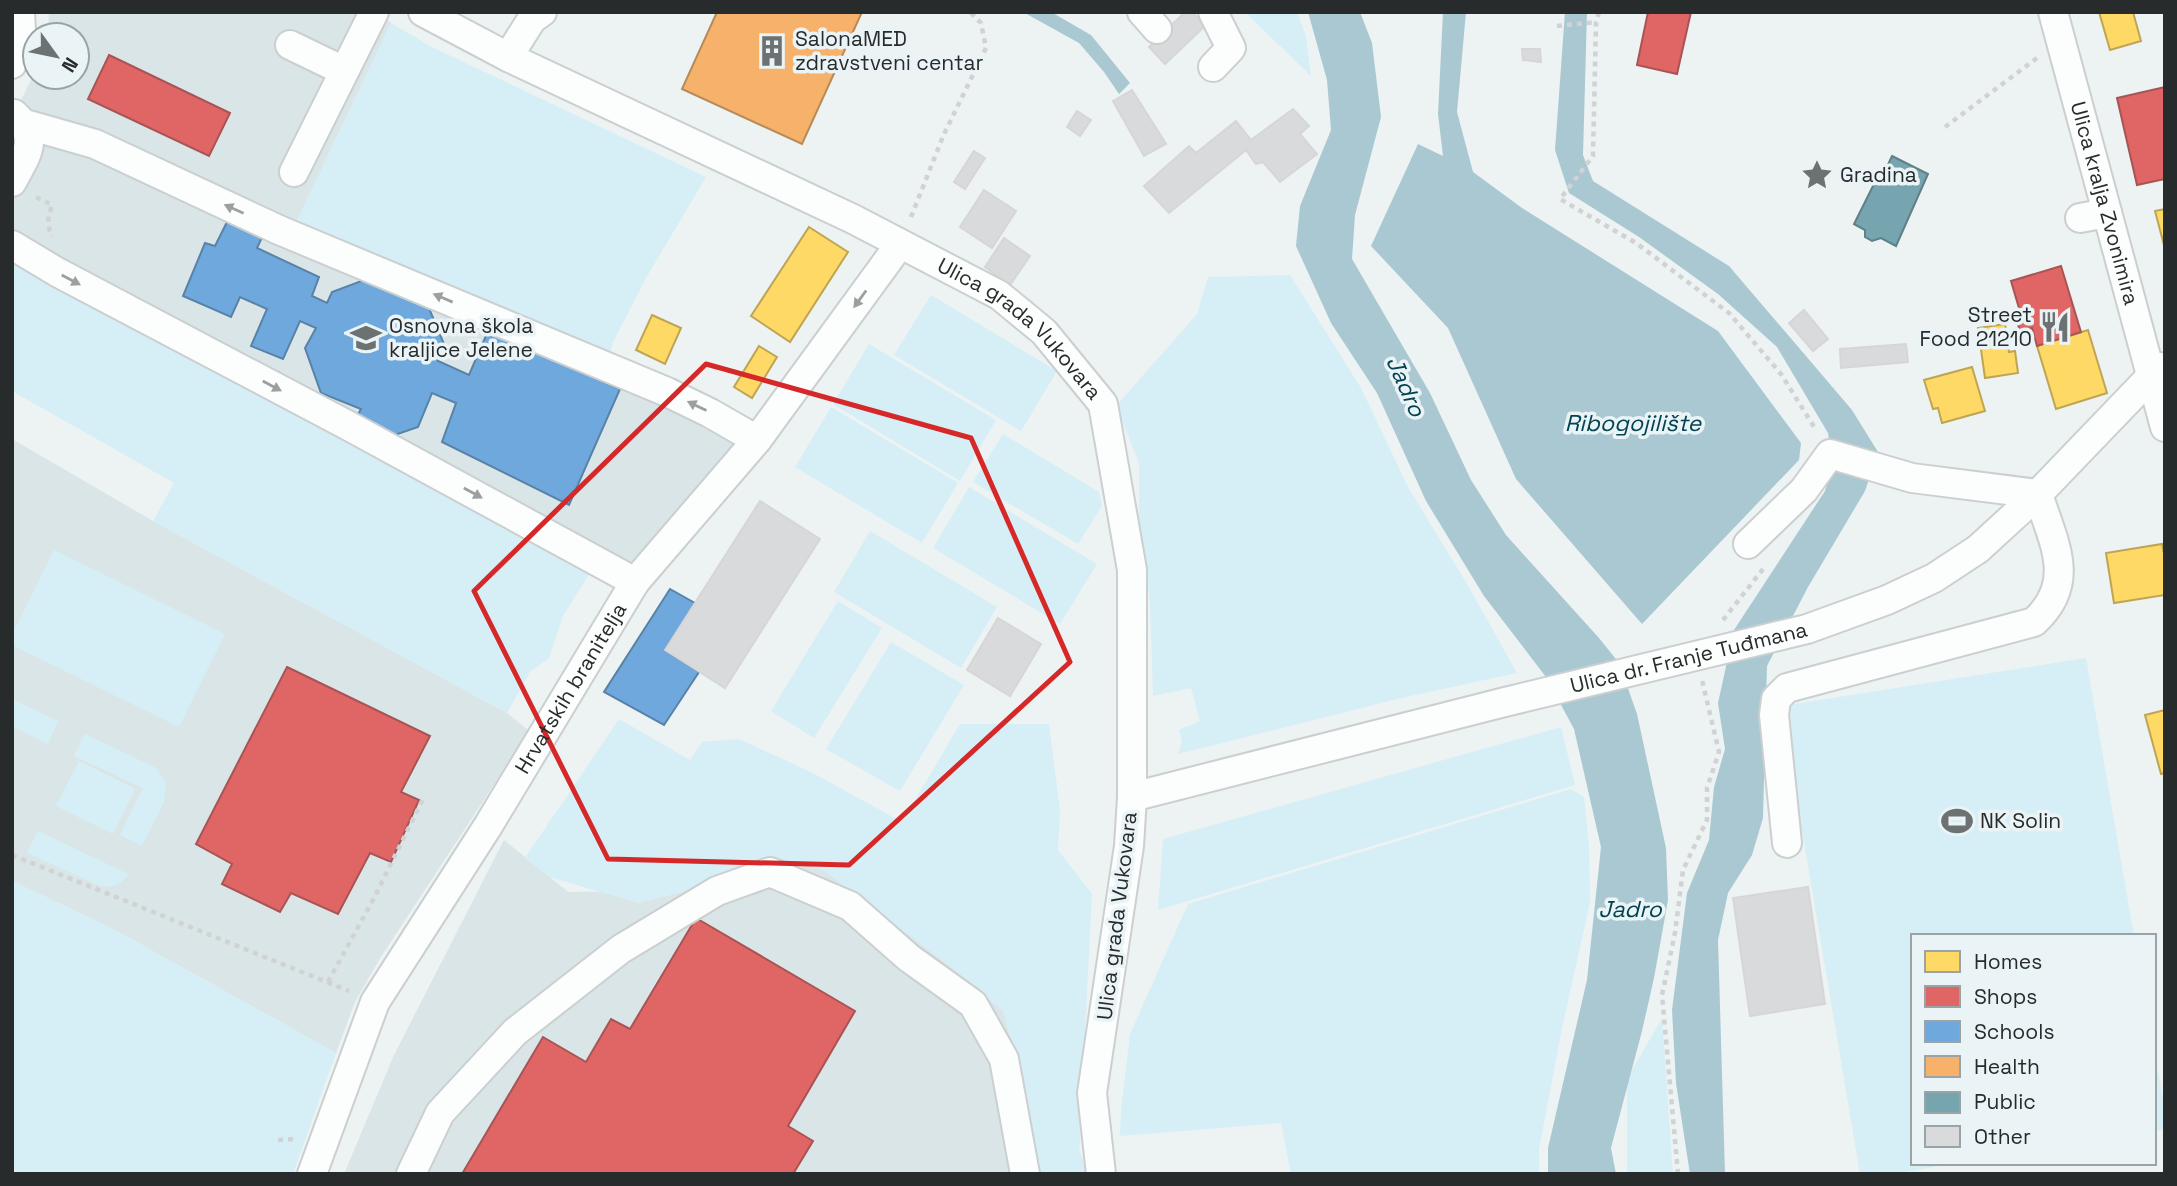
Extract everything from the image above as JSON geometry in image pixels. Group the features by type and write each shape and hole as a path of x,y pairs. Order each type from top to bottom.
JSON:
{"street":[{"path":"12,64 21,30 20,12"},
{"path":"294,172 374,12"},
{"name":"Ulica grada Vukovara","path":"423,12 508,57 853,219 999,295 1044,332 1103,404 1132,570 1132,797 1129,846 1092,1093 1101,1174"},
{"path":"508,57 532,19 542,12"},
{"path":"1213,12 1231,48 1213,67"},
{"name":"Ulica kralja Zvonimira","path":"2053,12 2061,41 2094,215 2160,375 2165,427"},
{"path":"289,45 344,71"},
{"path":"18,118 31,140 21,188"},
{"path":"18,118 95,144 279,229 667,392 710,412 757,440"},
{"name":"Hrvatskih branitelja","path":"312,1174 375,1002 488,826 635,582 757,440 900,244"},
{"path":"12,245 57,272 347,425 635,582"},
{"name":"Ulica dr. Franje Tuđmana","path":"1132,797 1505,702 1807,629 1887,600 1934,578 1978,550 2038,494 2124,406 2160,375"},
{"path":"1757,555 1830,454 1912,478 2038,494 2060,564 2057,589 2048,610 2034,622 1787,688 1776,699 1774,715 1787,844"},
{"path":"411,1174 440,1113 515,1032 621,949 717,891 770,872 850,906 909,958 973,1004 1004,1059 1025,1174"}],"path":[{"path":"900,244 944,134 986,48 981,23 970,12"},
{"path":"1599,12 1596,22 1593,156 1560,199 1636,243 1730,313 1781,374 1830,454"},
{"path":"1557,26 1596,22"},
{"path":"1945,127 2061,41"},
{"path":"21,188 52,205 48,221 49,232 58,242"},
{"path":"1718,628 1757,555"},
{"path":"1678,1174 1662,995 1675,933 1683,870 1707,820 1707,788 1719,752 1700,672"},
{"path":"12,855 328,982 424,799"}],"highlighted area":[{"path":"706,364 971,438 1070,662 849,865 608,859 474,591"}],"shaded area":[{"name":"Osnovna škola kraljice Jelene","path":"49,12 377,12 391,23 295,225 748,429 620,588 12,252 12,118 26,91 91,91 91,21 49,21"},
{"path":"1245,12 1297,12 1306,37 1311,76"},
{"path":"391,23 430,46 706,177 646,278 613,342 610,356 295,225"},
{"path":"12,252 588,566 588,576 563,616 549,658 530,672 507,713 153,521 174,483 12,391"},
{"path":"1290,275 1361,388 1408,487 1517,673 1401,698 1178,754 1182,742 1179,730 1200,721 1191,688 1153,696 1150,603 1139,518 1139,463 1116,406 1197,314 1208,277"},
{"path":"931,295 1057,371 1021,431 894,355"},
{"path":"869,344 996,420 960,481 833,404"},
{"path":"831,407 958,483 922,543 795,467"},
{"path":"1003,434 1099,492 1102,506 1078,544 973,482"},
{"path":"12,439 153,521 507,713 529,731 379,960 355,1002 336,1053 111,928 12,881"},
{"path":"969,487 1097,564 1060,624 933,548"},
{"path":"870,531 997,607 961,668 834,592"},
{"path":"54,550 225,634 179,727 12,645 12,635"},
{"path":"838,601 882,628 814,738 771,711"},
{"path":"891,642 964,685 900,791 826,749"},
{"name":"NK Solin","path":"2086,658 2134,934 1911,934 1911,1165 1945,1165 1893,1174 1860,1174 1781,706"},
{"path":"12,699 58,721 48,744 12,726"},
{"path":"619,719 690,760 702,742 739,739 811,772 902,822 960,724 1049,724 1060,810 1058,850 1092,894 1079,1150 1087,1174 1037,1174 1031,1118 1003,1011 939,958 823,870 799,863 639,903 549,877 525,858"},
{"path":"1561,727 1575,785 1158,910 1163,839"},
{"path":"85,734 156,768 166,783 164,802 142,846 120,835 143,788 74,756"},
{"path":"79,761 135,789 113,834 56,806"},
{"path":"724,762 1088,957 1079,1150 1087,1174 344,1174 394,1055 504,840 568,892 631,891"},
{"path":"1571,789 1584,797 1589,846 1590,903 1539,1149 1539,1174 1291,1174 1281,1123 1120,1136 1130,1034 1188,904"},
{"path":"38,831 128,874 116,885 100,886 27,853"},
{"path":"12,881 111,928 336,1053 293,1174 12,1174"},
{"path":"1662,1018 1673,1174 1627,1174 1627,1079"},
{"path":"2156,1061 2165,1110 2165,1129 2156,1131"}],"water":[{"path":"1023,12 1051,12 1091,35 1130,83 1119,94 1079,43"},
{"name":"Jadro","path":"1308,12 1360,12 1372,43 1381,117 1355,215 1352,259 1430,393 1471,480 1506,535 1619,663 1637,714 1666,848 1668,900 1642,1031 1611,1148 1616,1174 1548,1174 1548,1148 1587,980 1601,847 1574,729 1546,677 1484,596 1426,501 1377,393 1331,323 1296,246 1300,206 1331,130 1327,80"},
{"name":"Ribogojilište","path":"1443,12 1466,12 1457,112 1473,172 1522,208 1718,331 1801,443 1799,460 1642,624 1516,479 1448,328 1371,246 1418,144 1443,156 1438,114"},
{"path":"1565,12 1587,12 1583,155 1593,181 1729,266 1852,410 1878,452 1865,491 1808,587 1767,666 1763,818 1752,855 1728,893 1718,940 1725,1174 1690,1174 1676,1083 1672,1010 1687,893 1709,840 1714,787 1725,749 1718,703 1734,630 1825,491 1833,464 1828,433 1777,347 1718,294 1639,237 1569,193 1555,150"}],"building: Homes":[{"path":"2099,12 2133,12 2141,41 2110,50"},
{"path":"2165,209 2165,249 2155,211"},
{"path":"809,227 848,252 790,342 751,316"},
{"path":"652,315 681,328 665,364 636,350"},
{"path":"2005,324 2009,352 2015,351 2018,373 1985,378 1978,328"},
{"path":"2088,330 2107,393 2056,409 2037,346"},
{"path":"759,346 777,357 752,398 734,387"},
{"path":"1972,367 1985,411 1942,423 1938,408 1933,409 1924,380"},
{"path":"2162,544 2165,558 2165,595 2114,603 2106,553"},
{"path":"2165,710 2165,773 2161,774 2145,715"}],"building: Shops":[{"path":"1648,12 1691,12 1677,74 1637,65"},
{"path":"109,55 230,113 209,156 88,99"},
{"path":"2165,87 2165,179 2137,185 2117,98"},
{"path":"2061,266 2081,332 2037,346 2032,328 2020,332 2016,317 2021,315 2011,281"},
{"path":"287,667 430,736 401,792 419,800 391,862 370,853 338,914 291,893 280,912 222,884 232,864 196,844"},
{"path":"696,918 855,1011 788,1126 813,1141 793,1174 462,1174 543,1037 586,1062 611,1019 630,1029"}],"building: Schools":[{"path":"230,216 265,231 257,248 319,277 312,296 327,303 332,292 372,277 426,301 444,344 438,361 469,375 488,331 620,389 569,505 442,442 456,403 432,393 418,427 392,436 355,420 361,409 321,393 305,348 316,328 300,321 283,359 251,346 267,309 240,297 231,317 183,296 205,243 215,246"},
{"path":"670,589 695,603 665,650 699,672 664,725 604,692"}],"building: Health":[{"name":"SalonaMED zdravstveni centar","path":"717,12 862,12 802,144 682,89"}],"building: Public":[{"path":"1892,156 1928,174 1896,246 1881,238 1872,241 1865,237 1865,230 1854,224 1880,172 1884,173"}],"building: Other":[{"path":"1185,12 1192,12 1205,26 1165,64 1149,47"},
{"path":"1522,49 1540,49 1541,62 1523,60"},
{"path":"1132,90 1166,144 1144,156 1113,101"},
{"path":"1293,109 1309,126 1300,134 1317,154 1280,182 1263,162 1256,164 1246,150 1169,213 1144,186 1189,146 1196,153 1236,121 1251,140"},
{"path":"1077,111 1091,120 1080,136 1067,127"},
{"path":"974,151 985,158 965,189 954,182"},
{"path":"984,190 1016,211 992,248 960,227"},
{"path":"1004,238 1030,256 1010,285 985,267"},
{"path":"1804,310 1828,339 1813,351 1789,323"},
{"path":"1906,344 1908,362 1841,368 1840,349"},
{"path":"760,501 820,539 725,688 665,650"},
{"path":"998,618 1041,644 1010,696 967,670"},
{"path":"1808,887 1825,1004 1750,1016 1733,898"}],"place":[{"name":"SalonaMED zdravstveni centar","path":"772,51"},
{"name":"Gradina","path":"1817,175"},
{"name":"Street Food 21210","path":"2055,327"},
{"name":"Osnovna škola kraljice Jelene","path":"366,338"},
{"name":"NK Solin","path":"1957,821"}]}
